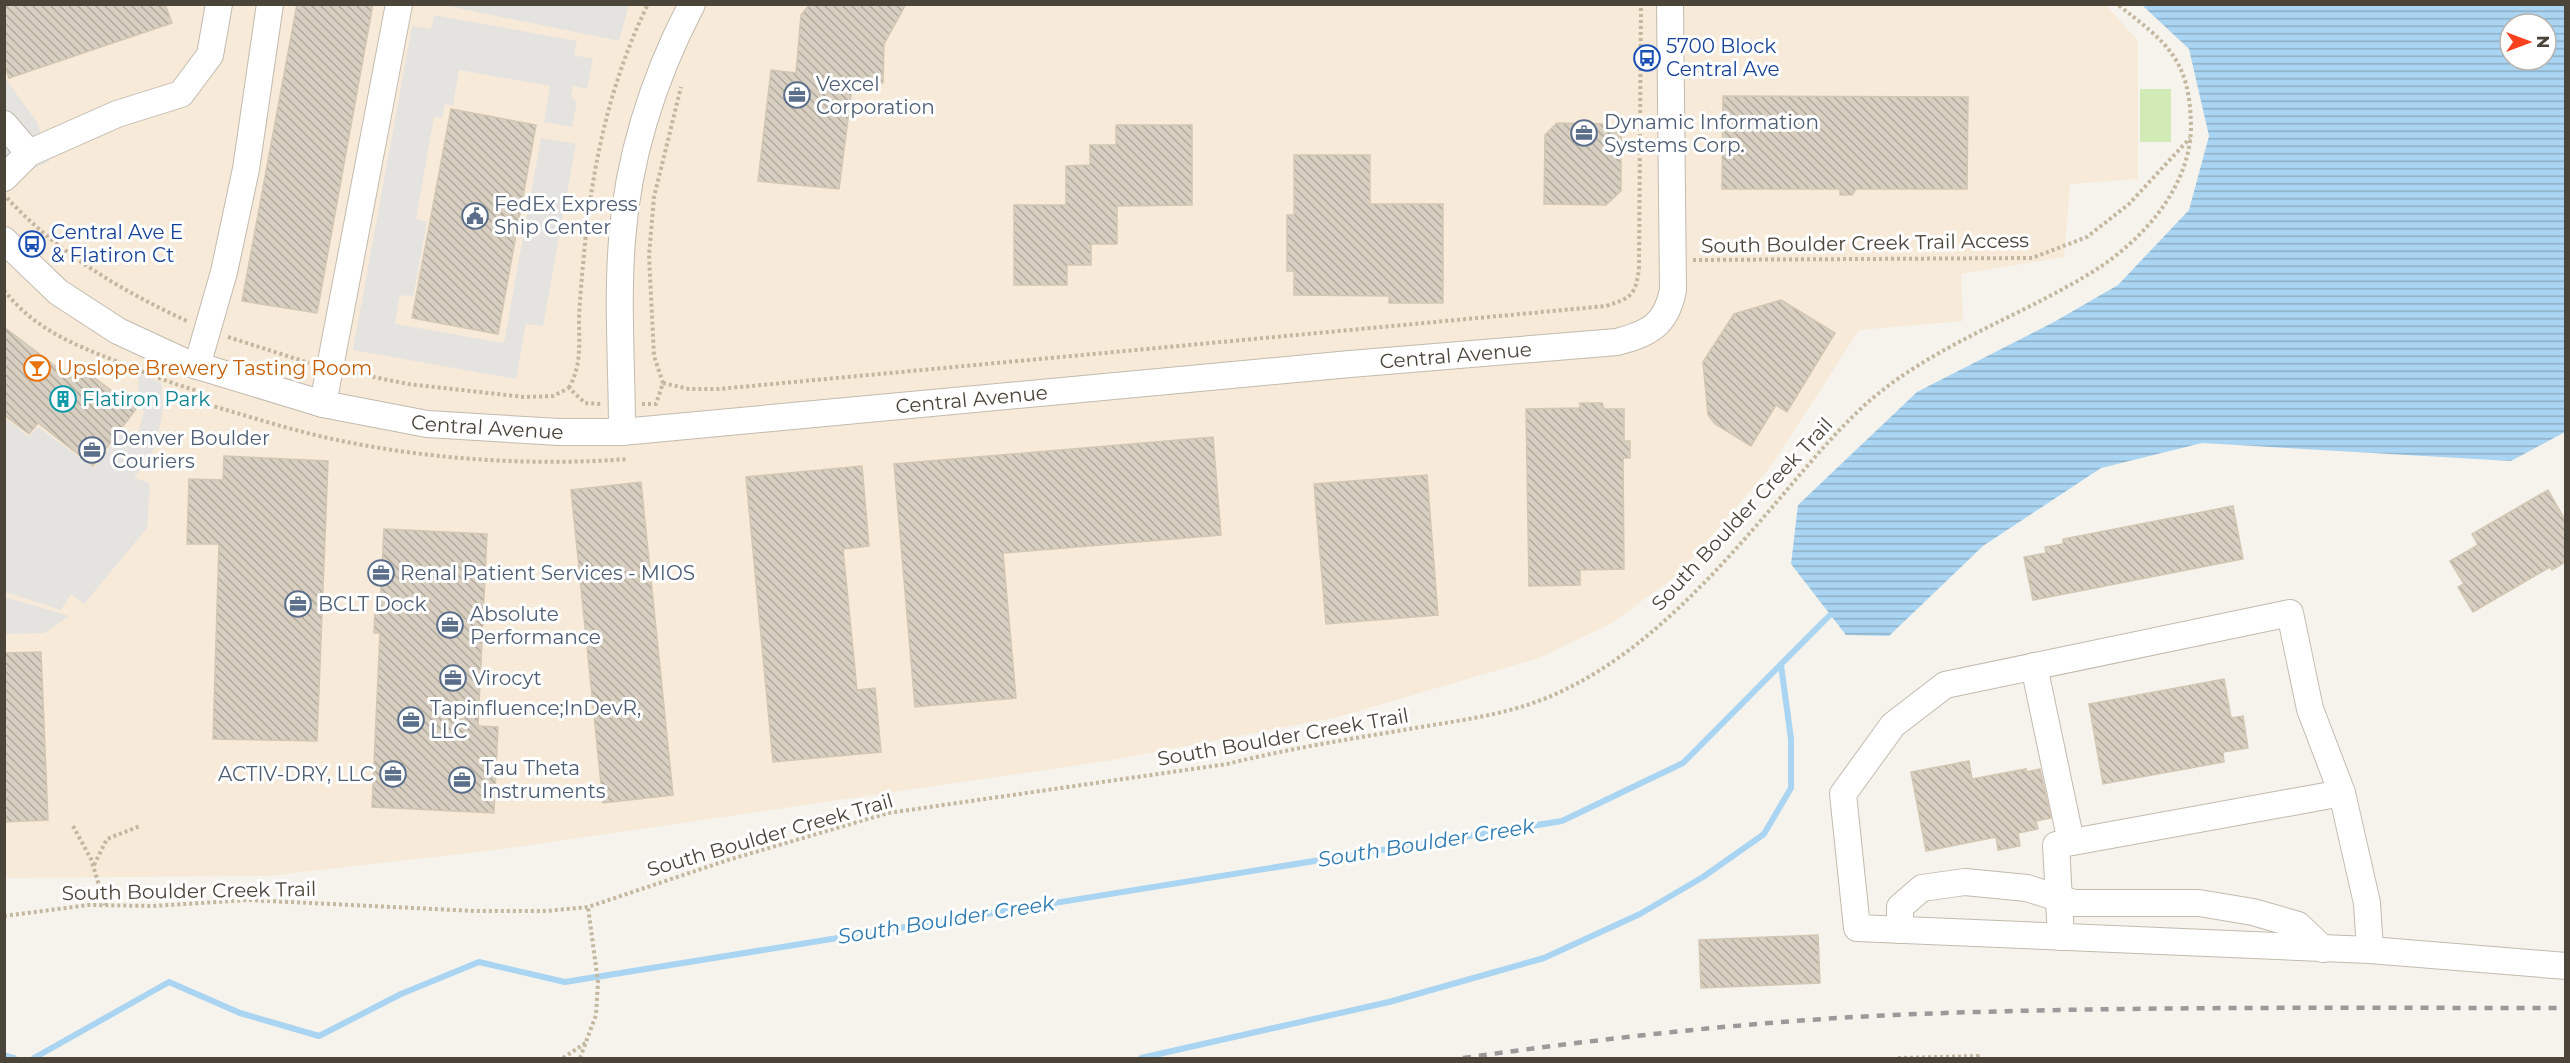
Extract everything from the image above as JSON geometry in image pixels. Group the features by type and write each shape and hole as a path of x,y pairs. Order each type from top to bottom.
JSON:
{"street":[{"path":"4,178 30,153 117,114 181,94 210,55 219,4"},
{"path":"197,366 224,272 246,168 270,4"},
{"path":"324,404 399,4"},
{"path":"622,432 622,240 633,167 652,95 692,4"},
{"name":"Central Avenue","path":"4,240 58,292 108,324 197,366 324,404 427,424 559,432 622,432 1327,366 1617,342 1647,333 1666,312 1673,290 1670,4"},
{"path":"4,124 30,153"},
{"path":"2370,950 2367,903 2342,793 2310,709 2290,613 1945,684 1893,725 1843,794 1857,927 2370,950 2565,966"},
{"path":"2034,666 2071,842"},
{"path":"2061,937 2056,845 2342,793"},
{"path":"1900,930 1900,907 1922,888 1965,882 2027,888 2074,903 2199,903 2253,912 2298,925 2323,949"}],"path":[{"path":"569,388 577,374 581,355 580,288 600,144 621,69 648,4"},
{"path":"684,80 663,151 654,197 649,255 654,356 663,383 672,387 719,389 1606,306 1625,300 1636,289 1639,262 1641,4"},
{"name":"South Boulder Creek Trail","path":"4,916 105,905 153,906 248,900 475,910 546,911 588,907 728,860 888,813 1227,764 1280,751 1487,716 1525,707 1560,692 1593,675 1652,631 1708,578 1808,465 1868,402 1921,365 2098,268 2136,237 2157,215 2174,190 2187,159 2191,137 2190,105 2181,66 2165,45 2117,4"},
{"name":"South Boulder Creek Trail Access","path":"1639,262 2032,258 2087,237 2129,204 2191,137"},
{"path":"73,825 93,866 105,905"},
{"path":"93,866 107,839 140,826"},
{"path":"580,1059 596,1015 598,982 588,907"},
{"path":"563,1059 587,1042"},
{"path":"1898,1059 1978,1056 1978,1059"}],"shaded area":[{"path":"4,5 2106,5 2138,41 2138,179 2070,184 2064,257 1961,274 1963,321 1859,330 1771,466 1680,573 1612,623 1539,658 1338,717 1113,760 503,849 268,876 5,878"},
{"path":"443,5 629,5 619,41"},
{"path":"434,15 577,41 574,55 593,59 587,89 573,86 571,96 577,102 572,127 544,122 550,86 459,70 453,106 445,104 442,118 434,117 416,219 427,222 413,297 400,295 395,324 504,343 541,138 576,144 543,326 526,324 516,379 353,350 412,26 431,29"},
{"path":"4,77 37,122 50,161 11,179 5,168"},
{"path":"138,373 161,383 163,409 156,446 134,478 150,483 147,528 84,604 71,594 61,610 5,592 5,418 29,437 38,427 94,468 122,431 136,440 144,412 139,402"},
{"path":"5,597 69,616 44,633 5,634"}],"green space":[{"path":"2140,89 2171,89 2171,142 2140,142"}],"water":[{"path":"2142,5 2565,5 2565,432 2511,461 2202,443 2101,468 1983,546 1889,636 1846,635 1791,564 1798,505 1917,392 2054,322 2118,285 2189,210 2209,136 2189,49"}],"building":[{"path":"4,4 165,4 172,23 9,78 4,64"},
{"path":"297,4 373,4 317,313 242,301"},
{"path":"810,4 906,4 884,44 883,83 853,80 839,189 758,181 771,70 796,73 801,15"},
{"path":"1723,96 1968,97 1967,189 1856,189 1852,195 1840,195 1840,189 1722,189"},
{"path":"451,109 536,125 498,334 412,318"},
{"path":"1557,123 1607,124 1621,137 1621,191 1606,205 1544,204 1545,135"},
{"path":"1116,125 1192,125 1192,205 1117,206 1117,244 1091,244 1091,265 1067,265 1067,285 1014,285 1014,205 1066,205 1066,166 1090,165 1090,145 1116,145"},
{"path":"1294,155 1370,155 1370,204 1443,204 1443,303 1389,303 1389,296 1294,295 1294,271 1287,271 1287,215 1294,215"},
{"path":"1781,300 1835,333 1787,412 1776,405 1751,446 1715,424 1708,415 1703,362 1734,314"},
{"name":"Flatiron Park","path":"4,327 71,378 80,367 136,409 93,466 38,423 29,434 4,415"},
{"path":"1580,403 1602,403 1604,409 1624,409 1624,441 1630,441 1630,458 1623,458 1624,569 1580,570 1580,585 1529,586 1526,409 1580,408"},
{"path":"1213,437 1221,535 1003,553 1016,698 915,707 894,464"},
{"path":"224,456 328,461 317,741 213,739 219,544 187,544 189,479 223,480"},
{"path":"862,466 869,546 843,549 857,690 875,688 881,752 773,762 746,477"},
{"path":"1427,475 1438,615 1326,624 1314,484"},
{"path":"641,482 673,795 603,803 571,490"},
{"path":"2548,490 2565,520 2565,562 2552,570 2550,567 2473,612 2458,587 2464,584 2450,561 2478,545 2472,534"},
{"path":"2233,506 2243,559 2033,600 2024,557 2046,553 2045,547 2063,544 2063,539"},
{"path":"384,529 487,534 478,726 498,727 494,813 372,807 380,633 374,633 375,607 380,607"},
{"path":"41,652 48,820 4,822 4,653"},
{"path":"2224,679 2231,718 2243,716 2248,748 2223,752 2224,762 2103,784 2089,704"},
{"path":"1969,761 1972,779 2026,769 2026,772 2040,769 2051,818 2036,821 2038,829 2018,833 2020,846 1998,850 1996,837 1926,851 1911,772"},
{"path":"1818,935 1820,983 1701,988 1699,940"}],"waterway":[{"name":"South Boulder Creek","path":"34,1058 169,982 240,1013 319,1036 401,994 479,962 565,982 1562,821 1683,763 1829,616"},
{"path":"1141,1058 1389,1002 1544,958 1640,914 1703,877 1764,834 1791,788 1791,739 1781,665"},
{"name":"South Boulder Creek","path":"4,1055 14,1058"}],"railway":[{"path":"1463,1058 1689,1030 1802,1020 1916,1014 2159,1009 2566,1008"}],"place":[{"name":"5700 Block Central Ave","path":"1647,58"},
{"name":"Vexcel Corporation","path":"797,95"},
{"name":"Dynamic Information Systems Corp.","path":"1584,133"},
{"name":"FedEx Express Ship Center","path":"475,216"},
{"name":"Central Ave E & Flatiron Ct","path":"32,244"},
{"name":"Upslope Brewery Tasting Room","path":"37,368"},
{"name":"Flatiron Park","path":"63,399"},
{"name":"Denver Boulder Couriers","path":"92,450"},
{"name":"Renal Patient Services - MIOS","path":"381,573"},
{"name":"BCLT Dock","path":"298,604"},
{"name":"Absolute Performance","path":"450,625"},
{"name":"Virocyt","path":"453,678"},
{"name":"Tapinfluence;InDevR, LLC","path":"411,720"},
{"name":"ACTIV-DRY, LLC","path":"393,774"},
{"name":"Tau Theta Instruments","path":"462,780"}]}
